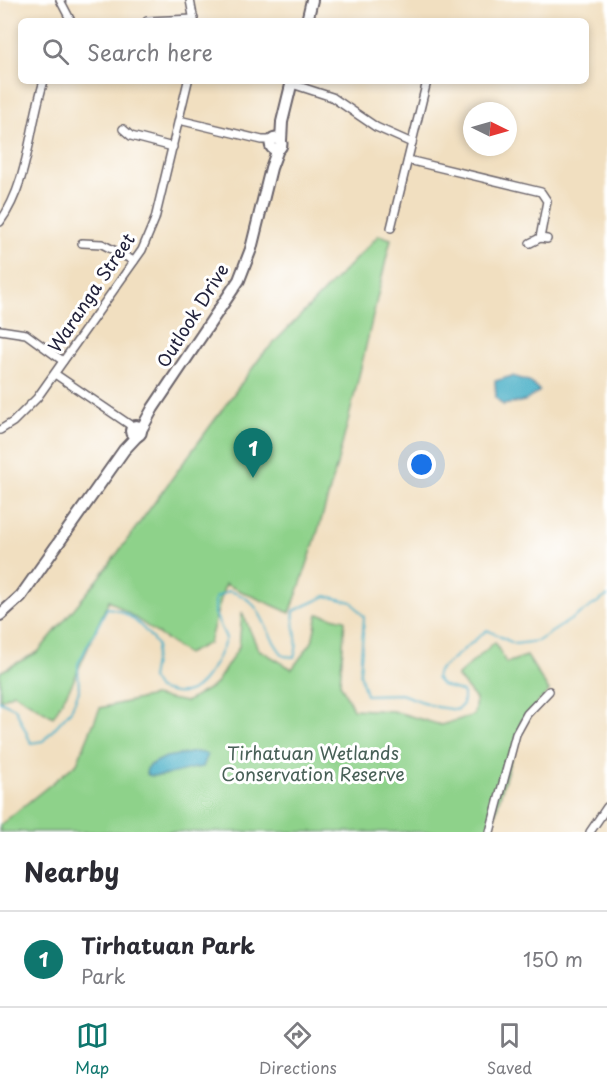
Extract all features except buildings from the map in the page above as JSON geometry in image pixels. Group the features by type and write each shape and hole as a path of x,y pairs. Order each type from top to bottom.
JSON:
{"street":[{"path":"60,0 69,18"},
{"path":"190,0 194,18"},
{"path":"308,18 312,0"},
{"path":"0,222 9,210 18,185 43,84"},
{"name":"Waranga Street","path":"0,430 13,422 37,398 134,261 151,229 187,84"},
{"name":"Outlook Drive","path":"0,615 21,596 124,450 135,430 153,408 239,280 251,249 271,168 273,143 282,122 292,84"},
{"path":"295,84 332,97 376,127 412,143"},
{"path":"391,228 426,84"},
{"path":"179,120 273,143"},
{"path":"123,129 131,136 172,147"},
{"path":"408,160 541,192 547,201 544,239 530,243"},
{"path":"82,243 102,244 134,261"},
{"path":"0,330 26,334 63,361"},
{"path":"55,374 135,430"},
{"path":"490,832 516,734 527,714 549,691"},
{"path":"590,832 607,807"}],"green space":[{"path":"379,235 391,239 358,380 321,521 290,613 225,584 209,643 187,654 109,600 72,684 53,717 14,693 0,700 0,672 38,652 100,577 262,355"},
{"name":"Tirhatuan Wetlands Conservation Reserve","path":"242,612 258,649 292,669 312,642 318,614 345,620 340,683 353,709 393,711 441,725 474,715 476,699 457,676 495,642 506,663 527,656 549,691 522,720 490,832 0,832 0,825 77,763 100,708 153,696 186,702 215,685 239,647"}],"water":[{"path":"512,376 529,381 540,391 525,401 503,405 496,398 495,381"},
{"path":"196,752 208,754 203,767 161,776 148,775 146,772 148,766 166,757"}],"waterway":[{"path":"0,701 15,708 31,743 43,741 71,710 79,691 78,664 107,608 129,616 157,645 151,678 158,689 179,693 191,691 203,681 224,645 226,638 215,614 215,598 229,591 250,601 284,656 294,657 297,645 294,611 326,596 352,602 364,617 360,673 366,695 401,694 437,707 457,710 463,704 463,692 442,685 436,678 438,671 487,630 515,644 538,641 607,596"}],"place":[{"name":"Tirhatuan Park","path":"253,478"}]}
